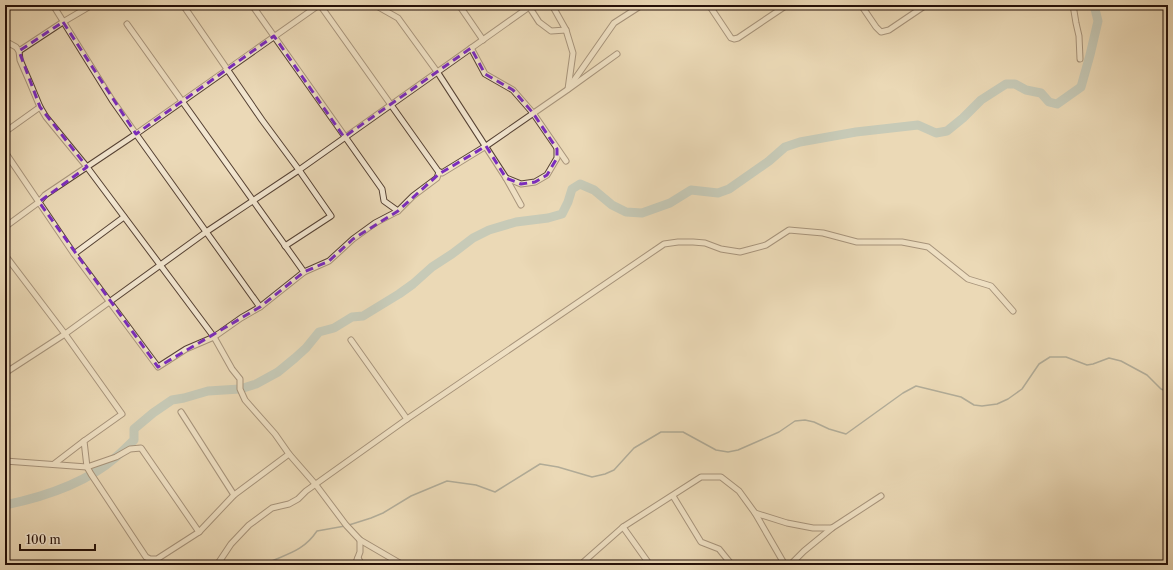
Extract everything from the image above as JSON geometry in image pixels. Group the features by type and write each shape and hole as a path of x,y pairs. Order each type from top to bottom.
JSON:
{"street":[{"path":"53,5 112,100 260,307"},
{"path":"19,51 92,5"},
{"path":"183,5 331,216 285,246"},
{"path":"252,5 382,189 384,201 398,211"},
{"path":"5,227 39,202 45,195 136,134 319,5 440,172"},
{"path":"375,5 398,18 438,73 486,146 521,204"},
{"path":"552,5 566,30 573,53 568,90"},
{"path":"568,90 614,23 642,5"},
{"path":"709,5 730,38 734,39 738,38 788,5"},
{"path":"862,5 876,27 881,32 889,30 926,5"},
{"path":"1073,5 1079,36 1080,59"},
{"path":"461,6 483,40"},
{"path":"5,373 111,302 206,232 299,170 344,137 438,73 530,6 539,22 551,31 566,30"},
{"path":"127,24 304,272"},
{"path":"5,41 16,47 19,51 20,60 40,107 46,117 87,167 214,337 232,370 240,380 240,389 245,400 275,434 289,454 316,485 346,525 360,540 402,565"},
{"path":"471,48 485,74 513,90 533,113 566,161"},
{"path":"440,172 444,172 486,146 568,90 617,54"},
{"path":"5,132 40,107"},
{"path":"506,178 522,184 535,182 547,176 557,158 557,149"},
{"path":"5,152 74,254 158,367 186,349 214,337 260,307 304,272 328,261 358,235 398,211 413,196 437,178 440,172"},
{"path":"74,254 124,217"},
{"path":"217,565 231,544 261,515 272,508 289,504 298,499 407,419 664,244 678,242 705,243 716,248 740,252 766,245 789,230 823,233 857,242 902,242 928,247 968,279 991,286 1013,311"},
{"path":"5,255 65,334 122,414 54,464"},
{"path":"351,340 407,419"},
{"path":"181,412 234,496"},
{"path":"84,441 87,467 146,557 150,559 157,559 161,557 199,532 234,496 289,454"},
{"path":"5,461 87,467 116,457 130,449 141,448 199,532"},
{"path":"580,565 623,527 701,477 721,477 739,491 755,513 785,565"},
{"path":"673,496 701,542 719,550 732,565"},
{"path":"790,565 804,551 832,528 881,496"},
{"path":"755,513 813,528 832,528"},
{"path":"623,527 650,565"},
{"path":"355,565 361,545 360,540"},
{"path":"358,558 362,565"}],"highlighted area":[{"path":"63,22 136,134 274,36 344,137 471,48 485,74 513,90 533,113 557,149 557,158 547,175 535,182 521,184 506,178 486,146 439,174 398,211 353,239 329,261 304,272 260,307 158,367 39,202 87,167 40,107 19,51"}],"waterway":[{"path":"5,505 34,498 64,488 91,475 116,457 134,440 134,429 172,400 208,391 240,389 256,384 278,372 306,348 319,332 334,328 352,317 363,316 399,294 432,267 473,238 489,230 516,222 548,218 562,214 572,189 580,184 594,190 612,205 626,212 642,213 670,203 691,190 718,193 729,189 769,161 785,147 800,142 856,132 918,125 936,133 947,131 981,100 1006,84 1015,84 1026,90 1041,93 1049,102 1057,104 1081,87 1098,21 1094,5"},
{"path":"349,525 383,513 411,496 447,481 476,485 495,492 540,464 558,467 592,477 605,474 614,470 634,448 661,432 683,432 716,450 728,452 738,450 779,432 795,421 805,420 814,422 829,429 846,434 903,393 916,386 961,397 974,405 982,406 997,404 1008,399 1022,389 1039,364 1050,357 1066,357 1087,365 1109,358 1121,361 1147,375 1161,389 1168,392"},
{"path":"263,565 299,549 317,531 345,526"}]}
